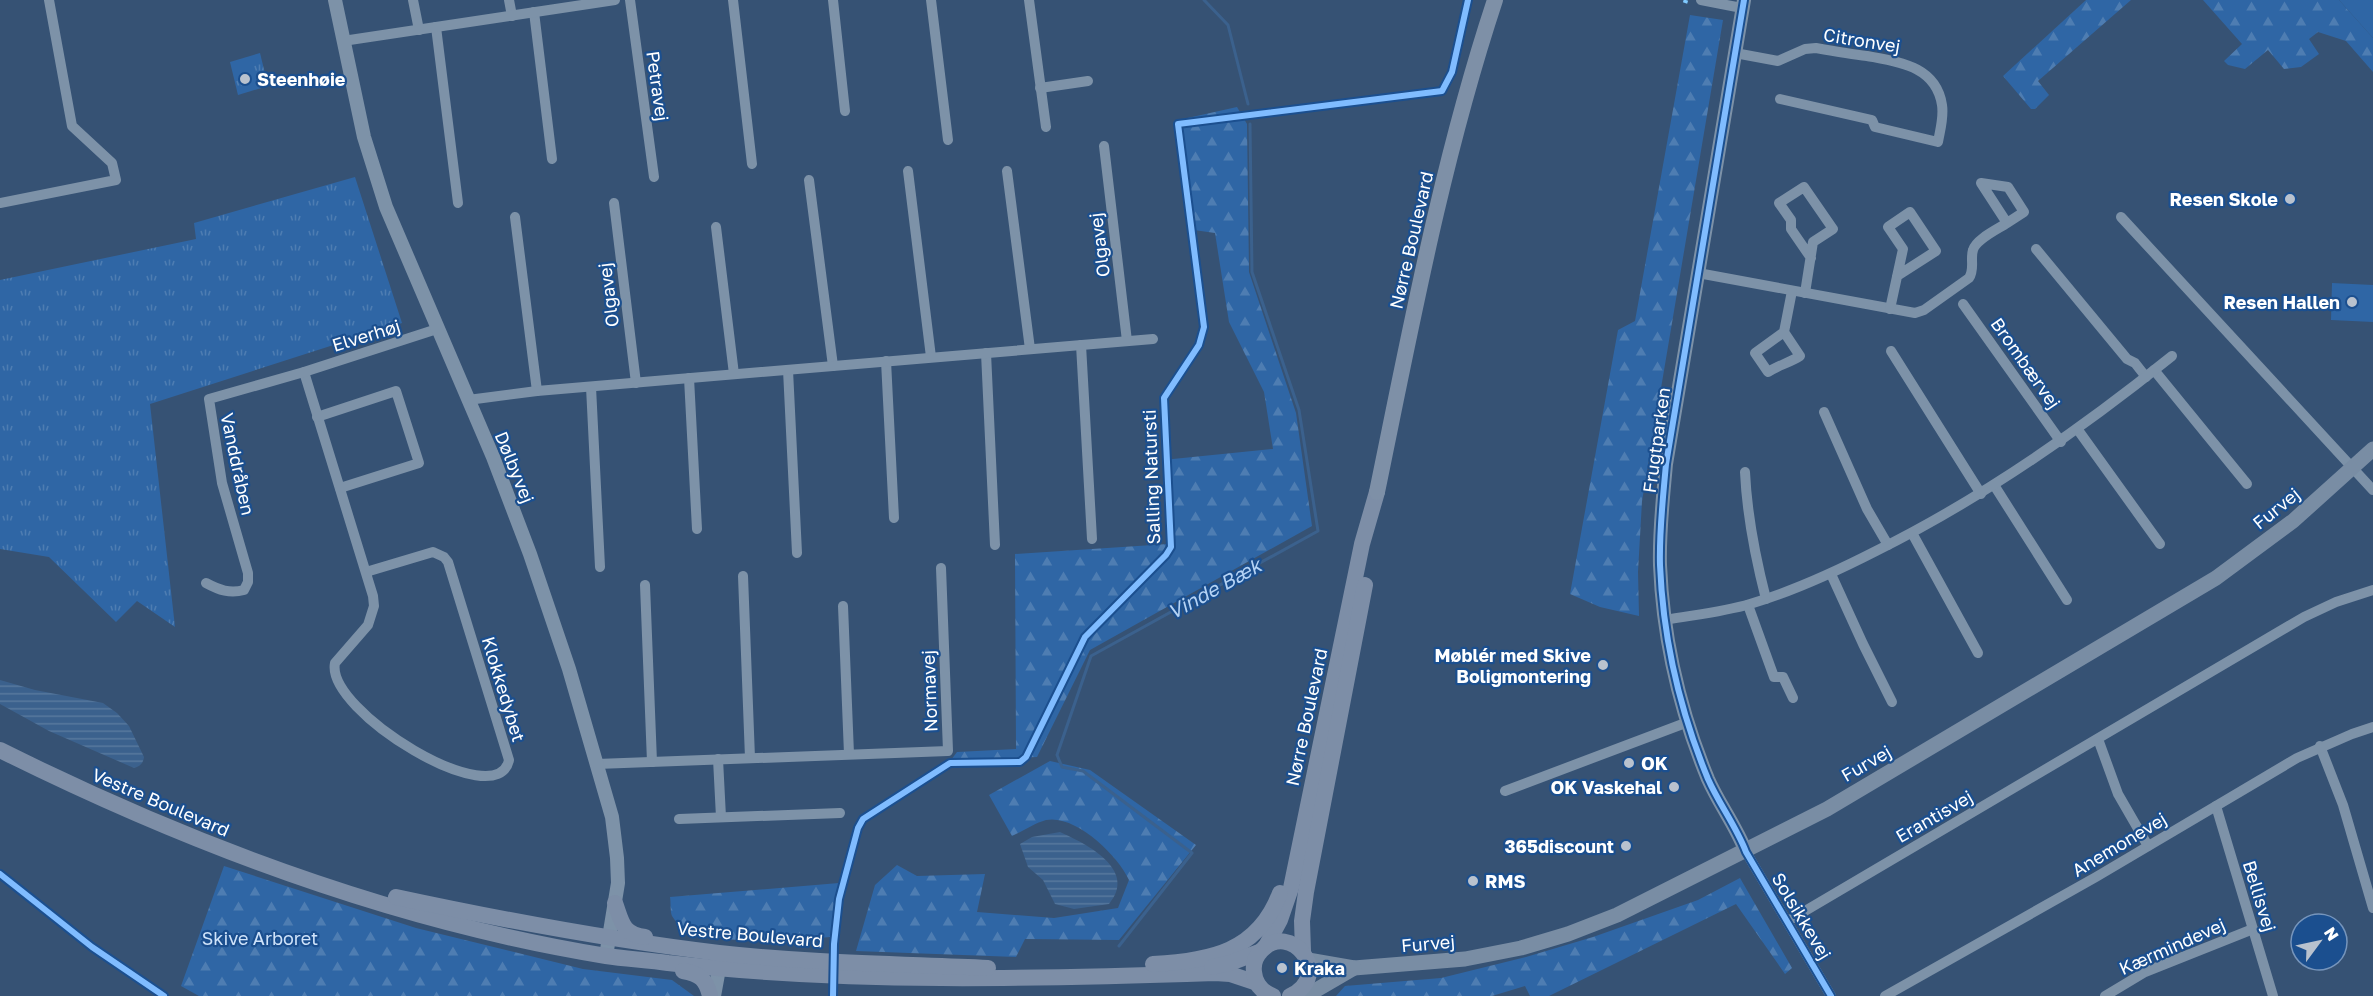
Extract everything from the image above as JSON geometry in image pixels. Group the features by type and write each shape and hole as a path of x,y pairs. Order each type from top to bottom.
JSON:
{"highway":[{"name":"Nørre Boulevard","path":"1377,492 1434,222 1479,48 1495,0"}],"main road":[{"name":"Furvej","path":"1305,956 1350,968 1466,959 1539,943 1617,915 1746,852 1837,803 2216,578 2293,520 2373,449"},
{"name":"Nørre Boulevard","path":"1263,949 1287,905 1360,556 1377,492"},
{"name":"Nørre Boulevard","path":"1298,993 1308,978 1302,921 1306,892 1353,656 1377,492"},
{"name":"Vestre Boulevard","path":"0,750 144,818 240,856 360,898 492,933 606,956 720,961 754,956 817,961 1021,969 1119,967 1137,970 1203,969 1230,963 1281,941 1296,946 1305,956"},
{"path":"1119,967 1208,958 1225,952 1251,936 1265,923 1279,897 1303,801 1314,776"},
{"name":"Vestre Boulevard","path":"311,880 540,927 720,961 816,976 905,979 1215,973 1230,974 1263,991"},
{"path":"615,903 624,928 632,936 740,949 754,956"},
{"path":"1263,949 1253,967 1263,991"},
{"path":"624,958 645,965 698,974 704,979 712,996"},
{"name":"Furvej","path":"1298,993 1350,968"}],"street":[{"path":"0,203 116,180 112,163 72,126 49,0"},
{"name":"Dølbyvej","path":"335,0 364,137 386,207 493,456 530,554 569,669 597,764 612,817 618,868 606,956"},
{"path":"413,0 419,30"},
{"path":"509,0 512,16"},
{"path":"343,41 614,0"},
{"name":"Petravej","path":"630,0 654,177"},
{"path":"733,0 752,164"},
{"path":"833,0 845,111"},
{"path":"931,0 948,140"},
{"path":"1029,0 1046,127"},
{"name":"Frugtparken","path":"1701,0 1743,4 1666,465 1660,555 1665,620 1673,670 1688,722 1718,799 1730,817 1746,852"},
{"path":"534,12 552,159"},
{"path":"436,27 458,203"},
{"name":"Citronvej","path":"1734,53 1778,61 1816,48 1904,63 1925,74 1935,86 1940,96 1943,117 1938,142 1875,127 1872,120 1780,99"},
{"path":"1040,88 1088,81"},
{"name":"Olgavej","path":"1104,146 1127,341"},
{"path":"908,171 931,357"},
{"path":"1008,171 1030,349"},
{"path":"809,180 833,366"},
{"path":"1805,293 1811,258 1813,242 1833,229 1804,187 1779,203 1791,220 1791,229 1811,258"},
{"name":"Olgavej","path":"614,203 636,383"},
{"path":"1890,309 1897,276 1903,249 1888,227 1910,212 1936,251 1897,276"},
{"path":"515,217 537,391"},
{"path":"2121,217 2373,490"},
{"path":"1698,273 1908,313 1924,310 1969,278 1973,267 1972,250 1976,244 2007,223"},
{"path":"716,227 734,374"},
{"path":"2037,249 2127,359 2150,374 2247,484"},
{"path":"1784,332 1792,291"},
{"name":"Brombærvej","path":"1963,304 2061,442"},
{"name":"Elverhøj","path":"304,372 437,329"},
{"path":"468,400 537,391 1153,339"},
{"path":"1081,345 1092,539"},
{"path":"1891,351 1981,494"},
{"path":"987,353 995,545"},
{"path":"1665,620 1748,605 1766,599 1831,574 1912,533 1981,494 2061,442 2172,356"},
{"path":"886,361 894,518"},
{"path":"788,370 797,553"},
{"name":"Klokkedybet","path":"304,372 373,596 372,616 363,634 335,663 335,678 352,702 404,746 458,771 484,777 502,773 507,768 508,759 448,562 444,557 433,552 366,572"},
{"name":"Vanddråben","path":"206,583 216,589 234,593 244,590 249,582 222,483 208,399 304,372"},
{"path":"689,378 697,529"},
{"path":"591,387 600,567"},
{"path":"317,417 396,391 419,463 340,488"},
{"path":"1824,412 1867,509 1888,545"},
{"path":"2078,430 2160,544"},
{"path":"1745,472 1748,519 1754,554 1766,599"},
{"path":"1994,486 2067,600"},
{"path":"1912,533 1978,653"},
{"name":"Normavej","path":"597,764 948,751 941,567"},
{"path":"1831,574 1892,702"},
{"path":"743,576 750,758"},
{"path":"645,585 651,762"},
{"name":"Erantisvej","path":"1788,921 2304,617 2336,602 2373,590"},
{"path":"1748,605 1774,677 1783,677 1793,698"},
{"path":"843,606 849,754"},
{"path":"1505,791 1688,722"},
{"name":"Anemonevej","path":"1885,996 2320,747 2373,727"},
{"path":"2098,739 2118,794 2148,846"},
{"path":"2320,747 2343,805 2373,908"},
{"path":"718,759 721,817"},
{"name":"Bellisvej","path":"2216,806 2273,996"},
{"path":"679,819 840,813"},
{"name":"Solsikkevej","path":"1746,852 1831,996"},
{"name":"Kærmindevej","path":"2105,996 2145,972 2253,929"},
{"path":"712,996 720,961"}],"green space":[{"path":"2086,0 2131,0 2038,81 2049,95 2035,109 2031,109 2003,76"},
{"path":"2203,0 2339,0 2373,38 2373,72 2346,41 2318,32 2309,39 2319,54 2301,67 2284,69 2268,50 2245,69 2228,65 2224,61 2242,44"},
{"path":"2339,0 2373,0 2373,38"},
{"path":"1690,15 1723,20 1642,501 1638,572 1639,616 1600,607 1570,594 1618,330 1635,321"},
{"path":"260,53 268,86 238,95 230,62"},
{"path":"1237,107 1247,124 1249,272 1296,413 1312,526 1090,650 1037,757 951,760 957,752 1016,749 1015,554 1168,544 1163,460 1273,449 1264,392 1229,322 1215,233 1187,229 1174,121"},
{"path":"355,177 402,323 150,404 175,627 137,601 116,622 49,557 0,549 0,280 196,239 194,223"},
{"name":"Resen Hallen","path":"2332,283 2373,285 2373,322 2331,320"},
{"path":"1050,761 1090,770 1196,845 1119,940 1025,939 1016,957 856,951 875,885 897,865 917,876 985,874 977,912 1054,918 1118,908 1129,880 1106,848 1070,823 1057,820 1042,821 1012,836 989,795"},
{"name":"Skive Arboret","path":"224,866 416,928 583,969 672,980 694,996 199,996 181,986"},
{"path":"1740,878 1792,968 1785,974 1736,904 1549,996 1530,996 1525,986 1492,996 1336,996 1345,986 1441,978 1526,957 1593,937 1698,900"},
{"path":"839,883 830,937 770,941 721,938 700,934 683,927 671,914 670,897"}],"shaded area":[{"path":"0,680 35,690 103,703 129,726 144,757 142,763 134,768 49,731 0,704"},
{"path":"1060,832 1095,851 1113,869 1117,880 1116,892 1109,904 1074,909 1055,904 1043,880 1028,867 1020,844 1032,837"}],"waterway":[{"name":"Vinde Bæk","path":"1204,0 1228,25 1248,104"},
{"name":"Vinde Bæk","path":"1119,946 1192,853 1083,771 1062,767 1057,755 1091,656 1318,531 1299,410 1252,272 1250,124"}],"cycle path":[{"name":"Salling Natursti","path":"833,996 834,944 839,899 858,828 863,819 950,763 1020,762 1026,757 1085,637 1166,555 1171,547 1164,398 1199,345 1204,327 1178,124 1442,91 1452,72 1468,0"},
{"path":"1744,0 1666,464 1660,540 1662,592 1669,647 1681,701 1708,779 1746,852 1831,996"},
{"path":"0,874 92,947 164,996"}],"place":[{"name":"Steenhøie","path":"245,79"},
{"name":"Resen Skole","path":"2290,199"},
{"name":"Resen Hallen","path":"2352,302"},
{"name":"Møblér med Skive Boligmontering","path":"1603,665"},
{"name":"OK","path":"1629,763"},
{"name":"OK Vaskehal","path":"1674,787"},
{"name":"365discount","path":"1626,846"},
{"name":"RMS","path":"1473,881"},
{"name":"Kraka","path":"1282,968"}]}
